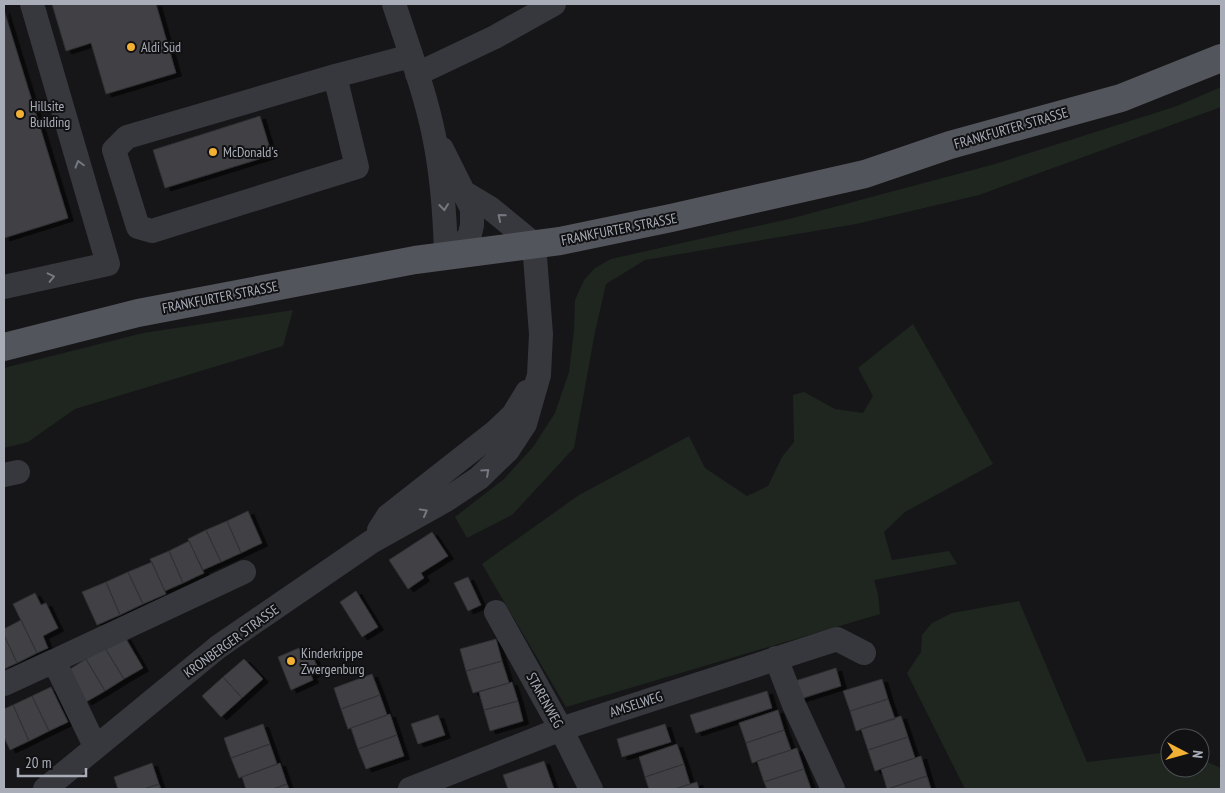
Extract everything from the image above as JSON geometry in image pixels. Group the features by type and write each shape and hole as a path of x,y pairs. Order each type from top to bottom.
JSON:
{"main road":[{"name":"FRANKFURTER STRASSE","path":"4,347 138,313 446,255 560,241 865,174 950,145 1121,98 1221,58"}],"street":[{"path":"4,287 108,264 32,4"},
{"path":"394,4 414,65 434,137 445,211 446,255"},
{"path":"335,76 357,167 152,232 138,227 114,150 127,137 335,76 414,65 494,37 554,4"},
{"path":"434,137 472,209 472,225 469,238 446,255"},
{"path":"465,193 490,208 534,244"},
{"name":"KRONBERGER STRASSE","path":"44,789 218,647 371,542 446,500 479,478 498,462 525,424 539,375 541,334 534,244"},
{"path":"4,684 244,572"},
{"name":"STARENWEG","path":"496,612 561,728 591,789"},
{"name":"AMSELWEG","path":"410,789 561,728 837,639 864,653"},
{"path":"776,658 794,706 833,789"},
{"path":"54,661 95,746"}],"shaded area":[{"path":"1221,87 1221,107 979,195 856,224 645,260 606,284 595,332 574,448 512,515 467,538 455,517 504,479 533,447 555,413 569,372 575,300 584,280 595,268 611,259 789,219 995,164 1177,106"},
{"path":"293,310 283,346 75,409 28,442 4,448 4,368 143,333"},
{"path":"913,324 993,464 905,512 884,532 892,560 949,551 957,564 874,580 878,594 880,614 566,707 482,564 579,495 689,436 705,468 747,496 768,486 782,457 794,442 793,395 804,392 835,409 863,413 873,396 858,368"},
{"path":"1019,601 1087,762 1160,753 1160,778 1210,778 1210,763 1221,768 1221,789 965,789 907,673 921,652 922,635 932,623 952,613"}],"building":[{"name":"Aldi Süd","path":"52,4 156,4 176,73 106,94 91,43 66,51"},
{"name":"Hillsite Building","path":"4,10 68,218 4,238"},
{"name":"McDonald's","path":"260,116 272,155 165,188 153,150"},
{"path":"248,511 262,543 241,553 227,521"},
{"path":"227,521 241,553 221,562 206,530"},
{"path":"206,530 221,562 203,570 188,539"},
{"path":"432,532 448,556 421,573 424,578 408,589 389,560"},
{"path":"189,541 204,573 183,583 169,551"},
{"path":"169,551 183,583 165,591 150,559"},
{"path":"152,562 166,594 143,604 128,572"},
{"path":"128,572 143,604 120,615 106,582"},
{"path":"468,577 481,605 468,611 454,583"},
{"path":"106,582 120,615 97,625 82,592"},
{"path":"356,591 378,627 362,637 340,602"},
{"path":"35,593 41,605 46,603 58,628 43,636 48,648 37,653 13,604"},
{"path":"21,620 37,653 17,663 4,635 4,629"},
{"path":"4,635 17,663 4,669"},
{"path":"125,637 143,668 124,679 105,648"},
{"path":"496,639 502,661 466,671 460,649"},
{"path":"105,648 124,679 105,691 86,659"},
{"path":"299,648 305,660 313,657 319,671 311,675 313,680 291,690 278,657"},
{"path":"86,659 105,691 86,702 67,671"},
{"path":"244,659 263,679 242,698 223,677"},
{"path":"502,661 509,683 473,693 466,671"},
{"path":"836,668 841,686 797,700 792,682"},
{"path":"372,674 380,695 341,709 334,688"},
{"path":"223,677 242,698 221,717 202,696"},
{"path":"882,679 888,699 850,711 843,691"},
{"path":"512,682 518,701 484,710 479,692"},
{"path":"51,687 68,722 49,731 32,696"},
{"path":"767,691 772,708 696,733 690,715"},
{"path":"380,695 387,715 348,729 341,709"},
{"path":"32,696 49,731 29,741 13,705"},
{"path":"888,699 895,719 856,731 850,711"},
{"path":"518,701 523,721 490,731 484,710"},
{"path":"13,705 29,741 10,750 4,737 4,709"},
{"path":"778,710 784,730 746,743 739,723"},
{"path":"390,714 397,735 358,749 351,728"},
{"path":"438,715 445,735 418,744 411,724"},
{"path":"901,716 908,737 868,750 861,729"},
{"path":"263,724 270,744 231,758 224,738"},
{"path":"665,724 671,742 622,757 617,739"},
{"path":"784,730 791,750 752,763 746,743"},
{"path":"397,735 404,756 366,769 358,749"},
{"path":"908,737 915,758 875,771 868,750"},
{"path":"270,744 277,764 239,778 231,758"},
{"path":"677,744 684,764 645,777 639,757"},
{"path":"797,748 804,769 764,782 757,761"},
{"path":"921,756 927,776 887,789 881,769"},
{"path":"544,761 554,789 508,789 503,775"},
{"path":"152,763 159,784 144,789 118,789 114,777"},
{"path":"280,763 287,784 273,789 246,789 242,777"},
{"path":"684,764 690,784 675,789 649,789 645,777"},
{"path":"804,769 811,789 767,789 764,782"},
{"path":"927,776 931,789 888,789"},
{"path":"697,782 699,789 675,789 690,784"},
{"path":"159,784 161,789 144,789"},
{"path":"287,784 289,789 273,789"}],"place":[{"name":"Aldi Süd","path":"131,47"},
{"name":"Hillsite Building","path":"20,114"},
{"name":"McDonald's","path":"213,152"},
{"name":"Kinderkrippe Zwergenburg","path":"291,661"}]}
